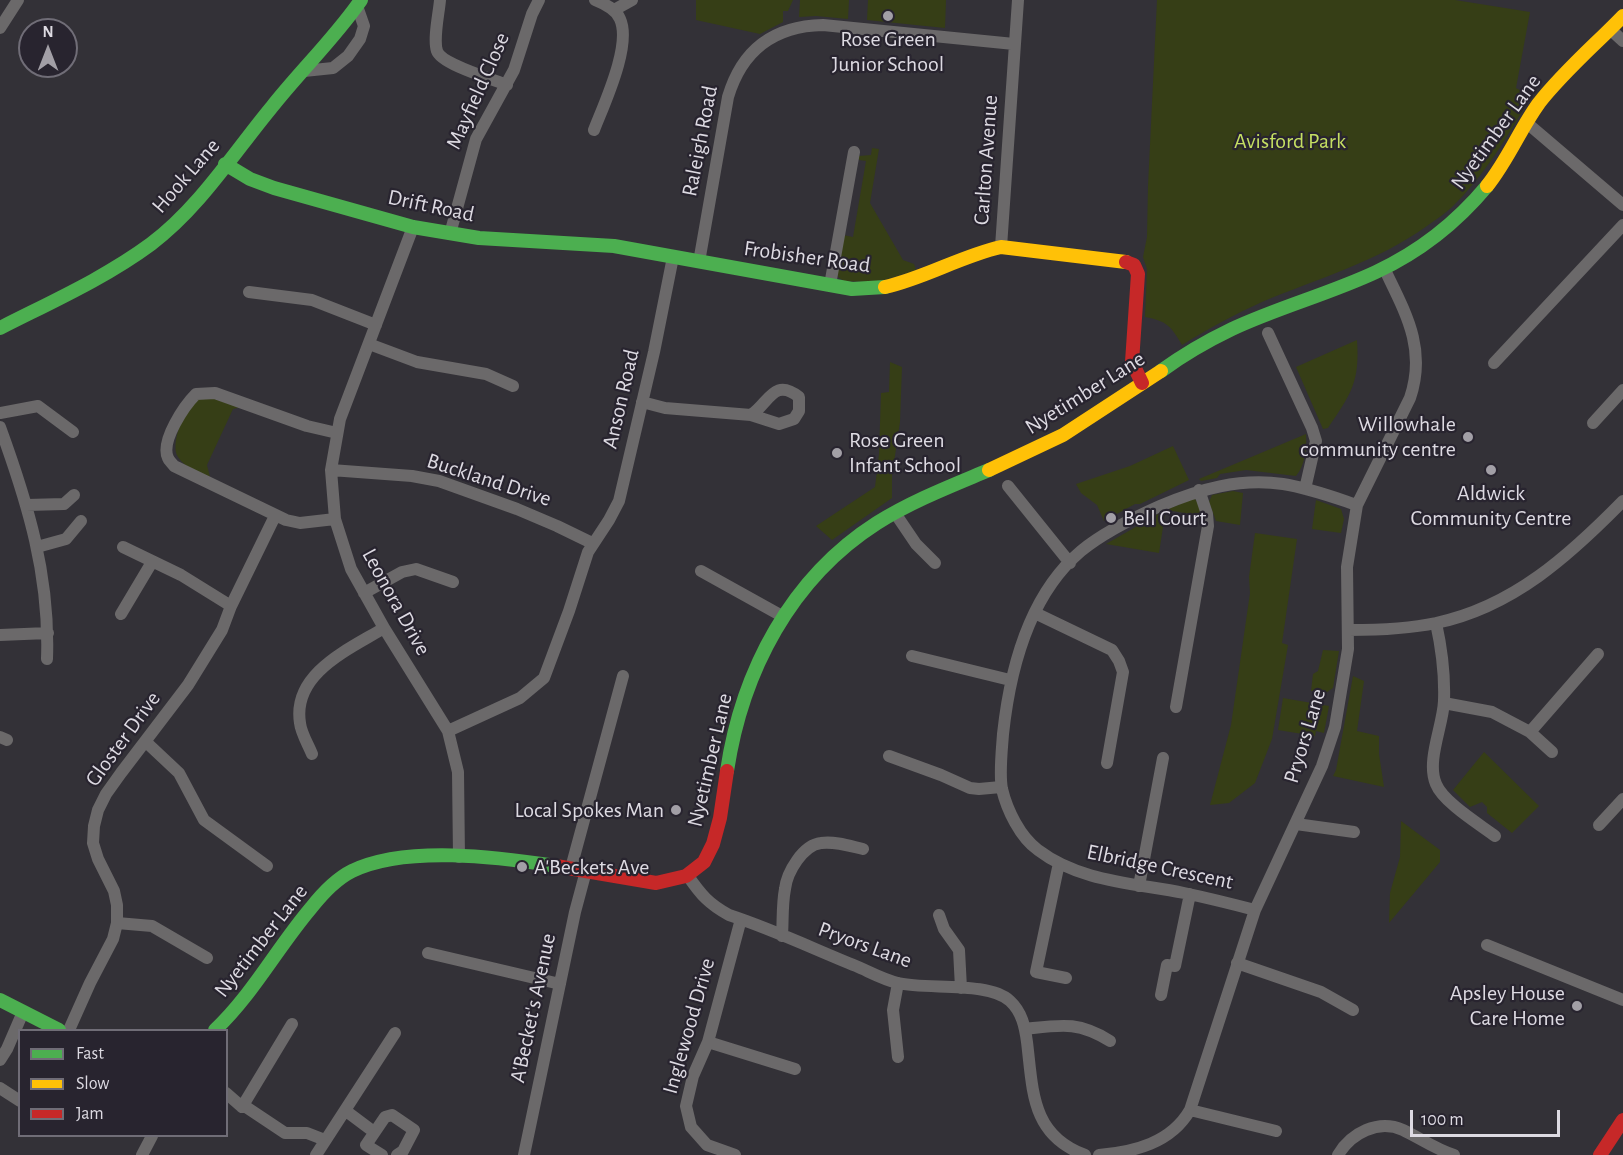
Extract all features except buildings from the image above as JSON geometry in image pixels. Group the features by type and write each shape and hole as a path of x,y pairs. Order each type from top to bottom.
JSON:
{"street":[{"path":"0,28 18,0"},
{"path":"440,0 437,54 443,60 460,68 477,72 507,85"},
{"name":"Mayfield Close","path":"450,234 476,139 514,70 532,14 539,0"},
{"path":"594,130 613,84 620,59 622,26 620,17 614,10 595,0"},
{"path":"614,10 632,0"},
{"name":"Carlton Avenue","path":"1018,0 1001,247 1129,262 1134,265 1138,274 1132,362 1142,383"},
{"path":"304,71 333,68 348,56 360,39 364,26 359,3"},
{"name":"Hook Lane","path":"0,328 119,266 152,243 194,203 339,31 359,3"},
{"name":"Nyetimber Lane","path":"216,1029 240,1004 326,891 352,871 378,862 420,856 459,857 537,863 656,883 674,882 698,869 708,855 738,719 760,660 782,616 800,590 821,567 876,523 1062,436 1103,412 1197,347 1262,316 1383,268 1420,248 1463,213 1485,188 1547,94 1623,16"},
{"name":"Raleigh Road","path":"699,262 728,97 734,78 742,64 772,36 804,25 823,25 1014,44"},
{"path":"1610,29 1623,41"},
{"path":"1527,123 1623,205"},
{"path":"830,285 854,152"},
{"name":"Drift Road","path":"225,164 274,188 413,227 479,238 585,243 637,250"},
{"path":"1494,363 1623,225"},
{"name":"Leonora Drive","path":"413,227 337,433 331,470 335,519 351,569 384,628 448,731 458,772 459,857"},
{"name":"Frobisher Road","path":"637,250 852,289 882,288 1001,247"},
{"name":"Anson Road","path":"448,731 520,698 544,678 592,543 609,520 619,501 674,257"},
{"name":"Pryors Lane","path":"1099,1155 1113,1154 1162,1139 1175,1131 1190,1110 1255,910 1322,766 1335,727 1348,649 1347,567 1357,505 1416,382 1414,337 1383,268"},
{"path":"249,292 312,300 376,325"},
{"path":"1268,333 1316,441 1305,489"},
{"path":"369,344 417,362 486,374 513,386"},
{"path":"1593,423 1623,390"},
{"path":"335,519 300,523 275,516 174,466 167,457 166,448 184,406 196,394 215,393 308,426 337,433"},
{"path":"642,402 666,408 751,415"},
{"path":"0,414 38,406 73,432"},
{"path":"0,427 27,505 37,547 46,597 47,659"},
{"name":"Buckland Drive","path":"331,470 412,476 439,481 517,509 592,543"},
{"name":"Elbridge Crescent","path":"1255,910 1190,894 1087,875 1059,863 1036,849 1017,827 1001,787 1002,744 1010,680 1035,613 1050,586 1082,551 1135,517 1199,490 1224,484 1282,484 1357,505"},
{"path":"1008,486 1070,563"},
{"path":"1176,707 1208,526 1207,514 1199,490"},
{"path":"27,505 64,504 74,495"},
{"path":"1349,630 1379,630 1436,623 1469,614 1528,586 1559,563 1623,501"},
{"path":"895,513 916,544 935,563"},
{"name":"Gloster Drive","path":"69,1029 112,939 117,922 114,891 98,859 93,843 98,810 106,794 188,685 222,630 231,606 275,516"},
{"path":"37,547 66,539 81,520"},
{"path":"123,547 181,575 231,606"},
{"path":"121,614 152,562"},
{"path":"364,593 402,572 416,569 453,582"},
{"path":"701,571 782,616"},
{"path":"1035,613 1112,650 1119,661 1123,672 1107,763"},
{"path":"1436,623 1444,659 1444,703 1433,761 1436,784 1446,798 1495,836"},
{"path":"312,753 300,723 301,702 309,682 324,664 384,628"},
{"path":"0,635 48,633"},
{"path":"1530,732 1598,654"},
{"path":"912,656 1010,680"},
{"path":"571,868 623,676"},
{"path":"1444,703 1492,712 1530,732 1552,752"},
{"path":"146,742 179,773 204,820 267,866"},
{"path":"889,756 970,788 1001,787"},
{"path":"1139,886 1163,758"},
{"path":"1599,825 1623,799"},
{"path":"1296,824 1354,832"},
{"path":"782,936 785,886 794,866 808,847 831,842 863,849"},
{"path":"1059,863 1036,972 1066,978"},
{"name":"A'Becket's Avenue","path":"524,1155 575,912 586,871"},
{"name":"Pryors Lane","path":"688,876 711,905 729,915 898,983 989,992 1011,1002 1021,1016 1025,1029 1036,1107 1043,1124 1055,1138 1076,1154"},
{"path":"1161,995 1167,965 1175,966 1190,894"},
{"path":"939,915 944,929 959,950 961,988"},
{"name":"Inglewood Drive","path":"735,1155 706,1145 691,1127 686,1106 693,1076 708,1042 741,919"},
{"path":"117,922 152,926 207,958"},
{"path":"1487,945 1623,1000"},
{"path":"428,953 560,984"},
{"path":"1237,963 1321,992 1353,1010"},
{"path":"898,983 893,1010 898,1057"},
{"path":"0,1000 57,1029"},
{"path":"0,1060 23,1012"},
{"path":"242,1107 292,1024"},
{"path":"1025,1029 1055,1025 1072,1026 1093,1030 1110,1041"},
{"path":"316,1155 395,1033"},
{"path":"708,1042 795,1069"},
{"path":"0,1088 18,1100"},
{"path":"228,1094 242,1107 246,1107 285,1133 307,1133 325,1140"},
{"path":"1190,1110 1276,1131"},
{"path":"346,1111 374,1131"},
{"path":"382,1155 366,1145 385,1117 392,1115 414,1130 403,1151 397,1155"},
{"path":"1600,1155 1623,1120"},
{"path":"1338,1155 1356,1135 1370,1128 1383,1126 1405,1131 1427,1144 1454,1155"},
{"path":"142,1155 151,1137"}],"green space":[{"path":"696,0 793,0 788,11 783,11 783,22 760,34 696,20"},
{"path":"800,0 849,0 848,19 799,17"},
{"path":"868,0 946,0 945,28 867,20"},
{"name":"Avisford Park","path":"1157,0 1455,0 1530,12 1516,88 1531,96 1485,168 1464,195 1440,217 1408,239 1368,260 1252,307 1182,345 1168,325 1145,317 1147,269 1143,257 1147,237"},
{"path":"872,148 879,149 870,203 903,260 914,264 916,270 878,282 844,281 838,277 837,270 843,235 853,237 866,161 859,160 859,156 871,155"},
{"path":"1357,340 1357,367 1352,387 1343,406 1328,428 1323,429 1296,367"},
{"path":"890,362 902,367 900,422 892,476 892,498 832,540 816,526 875,487 879,454 881,393 889,392"},
{"path":"205,396 241,407 233,409 207,465 210,477 184,464 176,452 179,429 188,408"},
{"path":"1306,434 1305,456 1296,476 1246,470 1220,474 1217,478 1201,481 1199,479"},
{"path":"1173,446 1189,480 1140,504 1135,504 1104,521 1097,505 1081,493 1076,484 1130,466"},
{"path":"1233,491 1243,493 1240,525 1216,521 1209,502 1212,495"},
{"path":"1194,498 1201,506 1204,516 1166,510"},
{"path":"1316,500 1341,509 1344,519 1341,533 1312,529"},
{"path":"1160,513 1165,514 1159,553 1106,544"},
{"path":"1255,533 1297,539 1282,643 1288,645 1272,739 1255,783 1229,803 1210,805 1231,725 1250,593 1249,577"},
{"path":"1323,650 1339,651 1333,688 1327,692 1311,691 1313,674 1318,671"},
{"path":"1353,676 1364,681 1357,731 1379,736 1384,787 1333,776"},
{"path":"1283,698 1329,706 1324,733 1316,731 1315,736 1278,730"},
{"path":"1484,752 1539,806 1512,833 1487,813 1487,807 1482,802 1470,807 1453,790"},
{"path":"1401,821 1440,850 1440,862 1389,923 1390,893 1400,857"}],"traffic: fast":[{"path":"0,328 115,268 168,230 215,180 282,94 340,28 361,0"},
{"path":"225,164 250,179 274,188 413,227 479,238 614,246 852,289 885,287"},
{"path":"1161,371 1195,348 1232,329 1358,280 1392,264 1450,224 1487,186"},
{"path":"727,771 734,734 758,663 775,630 819,571 846,545 890,515 989,470"},
{"path":"216,1029 253,986 320,897 352,871 398,858 452,855 507,859 556,866"},
{"path":"0,1000 57,1029"}],"traffic: slow":[{"path":"1487,186 1539,103 1569,69 1623,16"},
{"path":"885,287 1001,247 1126,262"},
{"path":"989,470 1063,435 1161,371"}],"traffic: jam":[{"path":"1126,262 1134,265 1138,274 1132,362 1142,383"},
{"path":"556,866 656,883 686,876 704,862 713,844 720,818 727,771"},
{"path":"1600,1155 1623,1120"}],"place":[{"name":"Rose Green Junior School","path":"888,16"},
{"name":"Willowhale community centre","path":"1468,437"},
{"name":"Rose Green Infant School","path":"837,453"},
{"name":"Aldwick Community Centre","path":"1491,470"},
{"name":"Bell Court","path":"1111,518"},
{"name":"Local Spokes Man","path":"676,810"},
{"name":"A'Beckets Ave","path":"522,867"},
{"name":"Apsley House Care Home","path":"1577,1006"}]}
